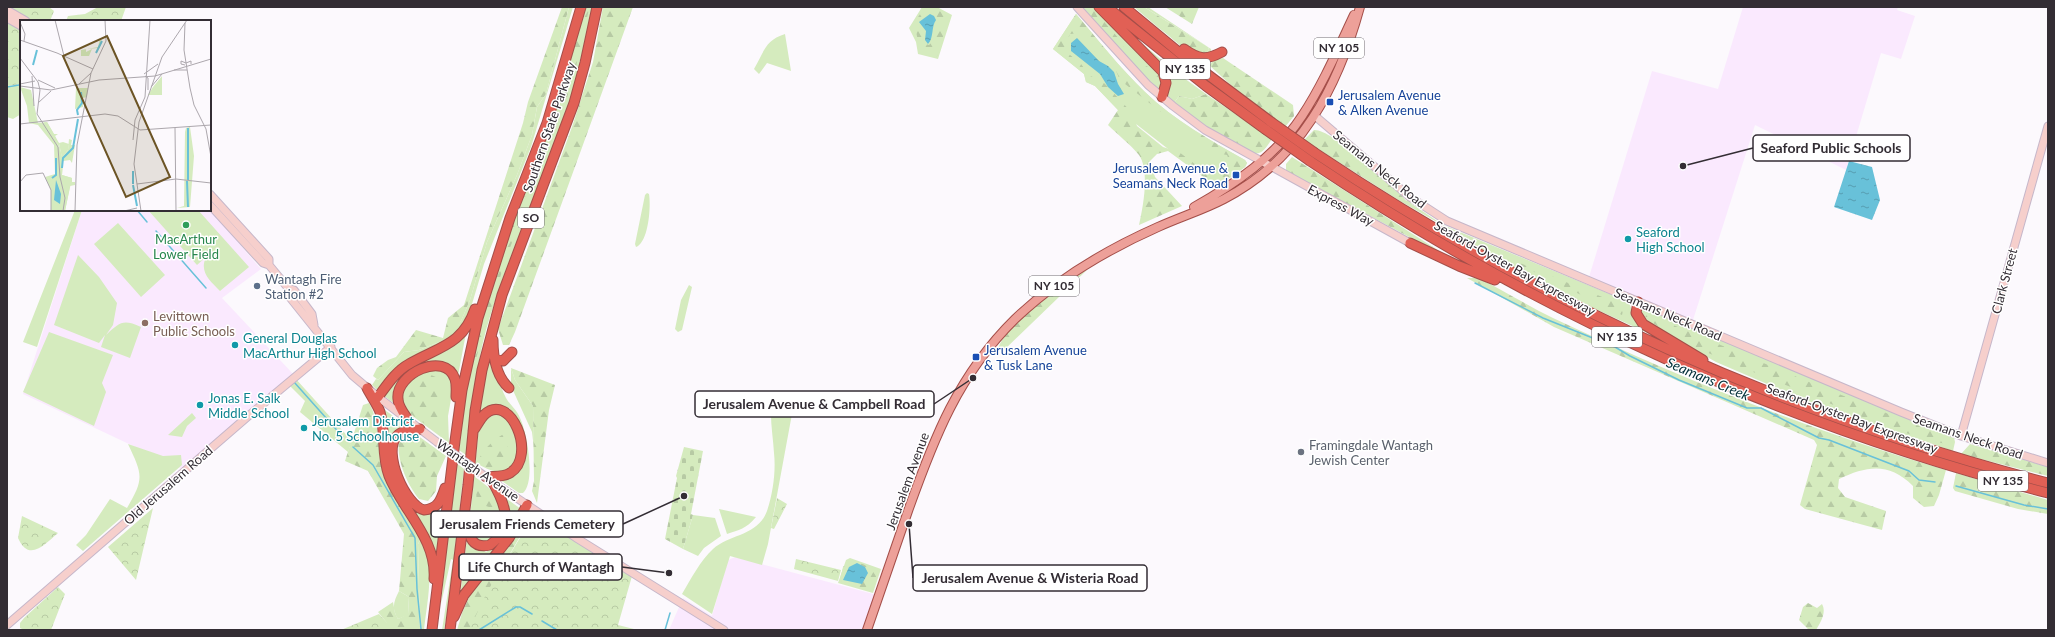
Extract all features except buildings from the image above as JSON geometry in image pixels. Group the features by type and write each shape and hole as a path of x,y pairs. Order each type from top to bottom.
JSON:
{"highway":[{"name":"Southern State Parkway","path":"432,630 462,390 478,318 510,218 547,123 581,7"},
{"name":"Southern State Parkway","path":"451,626 473,431 482,370 493,327 512,267 574,103 585,63 597,7"},
{"path":"1099,7 1163,72 1166,83 1162,97"},
{"name":"Seaford-Oyster Bay Expressway","path":"1107,7 1206,86 1268,125 1422,232 1554,306 1657,356 1736,389 1840,429 1948,460"},
{"path":"1126,8 1198,58 1210,58 1222,52"},
{"name":"Seaford-Oyster Bay Expressway","path":"1126,8 1268,125"},
{"name":"Seaford-Oyster Bay Expressway","path":"1313,157 1427,224 1527,280 1627,331 1733,378 1948,460 2048,493"},
{"path":"378,396 402,369 447,346 462,334 473,316 489,267 510,218"},
{"path":"1410,243 1459,266 1554,306"},
{"path":"1638,302 1636,313 1643,324 1733,378"},
{"path":"493,327 494,356 501,378 509,388"},
{"path":"494,356 496,359 503,360 512,352"},
{"path":"409,421 398,399 402,383 411,375 426,368 442,366 451,372 456,380 455,441"},
{"path":"367,388 380,413 383,446 389,475 396,492 421,531 431,552 435,573 429,630"},
{"path":"468,486 467,520 469,534 474,544 484,546 497,540 504,528 506,518 503,500 489,479 505,475 517,467 522,453 519,432 513,418 506,413 499,411 488,412 483,416 473,431"},
{"path":"420,429 403,432 397,436 392,446 393,461 398,477 407,496 414,506 420,509 430,510 440,502 452,464"},
{"name":"Seaford-Oyster Bay Expressway","path":"1959,464 2048,483"},
{"path":"451,626 464,595 509,538 527,505"}],"main road":[{"path":"1077,7 1126,63 1162,97 1205,130 1271,168"},
{"name":"Jerusalem Avenue","path":"1162,225 1225,202 1271,168 1288,152 1315,116 1341,66 1359,7"},
{"name":"Jerusalem Avenue","path":"867,630 933,442 948,411 975,366 1015,320 1062,279 1103,253 1153,233 1162,225 1216,195 1242,177 1260,162 1302,117 1319,88 1359,7"},
{"path":"7,10 24,20"},
{"path":"7,18 20,25"},
{"name":"Seamans Neck Road","path":"1315,116 1410,197 1447,221 1961,436 2048,463"},
{"name":"Clark Street","path":"1961,436 2048,126"},
{"name":"Express Way","path":"1271,168 1410,243"},
{"name":"Wantagh Avenue","path":"211,195 239,231"},
{"name":"Wantagh Avenue","path":"211,206 268,259 269,265 288,288 294,290 312,314 314,325 352,374 367,388 437,442 527,505 578,539 724,630"},
{"name":"Old Jerusalem Road","path":"7,625 239,424 331,347"}],"shaded area":[{"path":"1743,7 1898,7 1897,10 1915,16 1901,59 1881,53 1846,170 1755,125 1693,320 1589,277 1652,71 1718,89"},
{"name":"Levittown Public Schools","path":"82,211 211,211 261,269 222,298 295,376 184,470 23,394"},
{"path":"735,557 877,595 864,630 669,630 683,598 712,616 728,560"}],"green space":[{"path":"7,7 49,7 54,11 50,20 20,20"},
{"path":"98,7 126,7 121,20 66,20 68,16 85,14"},
{"path":"562,7 569,7 546,94 537,107 532,135 517,175 487,242 470,300 461,321 452,335 447,339 419,350 404,352 378,380 373,376 377,368 388,360 396,357 416,330 443,338 448,318 464,305 523,123 528,102"},
{"path":"569,7 573,7 531,147 484,264 469,314 462,329 380,389 376,389 372,385 376,379 378,380 404,352 419,350 447,339 461,321 470,300 487,242 517,175 532,135 537,107 546,94"},
{"path":"584,7 592,7 580,63 564,119 494,303 482,345 476,376 466,455 456,448 471,356 506,237 553,116"},
{"path":"587,7 589,9 572,84 505,261 467,389 487,303 510,231 539,162"},
{"path":"603,7 633,7 515,332 509,345 503,345 498,329 572,127 593,62"},
{"path":"922,7 937,7 952,15 938,59 918,54 916,42 909,28"},
{"path":"925,7 934,7 949,17 937,56 935,57 920,52 916,31 917,26 925,30 923,43 929,45 933,41 934,29 938,19 935,15 929,14 914,23"},
{"path":"1083,7 1095,7 1149,60 1163,79 1161,89 1158,89 1130,63"},
{"path":"1083,7 1091,7 1121,41 1128,56 1140,64 1154,69 1158,76 1157,84 1153,85 1130,63"},
{"path":"1134,7 1144,7 1208,47 1209,50 1205,55 1188,49 1168,36"},
{"path":"1144,7 1148,7 1208,47"},
{"path":"1165,7 1199,7 1192,24"},
{"path":"1076,14 1109,54 1156,102 1180,121 1245,160 1247,163 1245,167 1217,187 1118,110 1095,86 1086,82 1084,74 1053,49"},
{"path":"1076,14 1109,54 1156,102 1193,129 1245,160 1247,163 1245,167 1217,187 1168,151 1157,154 1150,161 1155,177 1182,206 1139,225 1145,189 1144,170 1139,155 1108,125 1118,110 1095,86 1086,82 1084,74 1053,49","holes":["1081,33 1096,53 1109,59 1113,64 1120,80 1212,152 1227,155 1230,162 1225,170 1212,177 1179,152 1163,147 1137,126 1133,114 1108,87 1101,80 1090,76 1081,64 1064,50 1070,34"]},
{"path":"11,16 20,21 20,84 7,86 7,23"},
{"path":"785,34 791,71 767,63 759,74 754,69 766,47 773,40"},
{"path":"1168,35 1197,54 1205,55 1209,50 1208,47 1211,49 1211,54 1200,56 1188,51"},
{"path":"1138,40 1177,73 1206,94 1192,99 1179,96 1174,103 1166,95 1169,81"},
{"path":"1223,58 1293,105 1294,116 1285,127 1233,87 1209,65 1214,60"},
{"path":"20,85 20,115 13,119 7,117 7,87"},
{"path":"1206,94 1272,139 1265,149 1259,153 1242,148 1216,133 1174,103 1179,96 1192,99"},
{"path":"1314,130 1333,137 1358,156 1400,193 1407,202 1400,201 1304,140"},
{"path":"1292,157 1444,254 1442,257 1413,242 1411,238 1286,171 1286,164"},
{"path":"647,193 649,194 650,199 648,223 644,238 636,247 635,244 645,195"},
{"path":"1400,193 1412,204 1443,225 1629,302 1633,314 1663,340 1578,301 1475,247 1472,242 1400,201 1407,201"},
{"path":"75,211 82,211 37,347 23,342"},
{"name":"MacArthur Lower Field","path":"149,211 199,211 249,267 220,291 209,280 205,272 204,262 206,257 197,265"},
{"path":"118,223 165,275 141,297 94,244"},
{"path":"1491,251 1624,306 1622,315"},
{"path":"78,255 99,277 117,303 113,325 106,335 122,323 130,323 141,327 130,358 101,347 105,335 99,343 54,325"},
{"path":"1088,269 1002,352 998,350 1002,340 1023,318 1051,294"},
{"path":"1467,278 1478,278 1544,313 1601,340 1649,362 1746,402 1796,421 1896,455 1946,470 1939,495 1934,506 1924,507 1913,498 1913,486 1904,478 1886,470 1868,469 1839,479 1838,488 1845,497 1886,511 1882,530 1805,509 1800,505 1817,445 1814,440 1554,327"},
{"path":"689,285 692,287 682,330 678,332 675,329 681,300"},
{"path":"1641,307 1954,437 1955,442 1953,451 1801,399 1795,394 1793,395 1716,362 1641,320 1637,309"},
{"path":"1647,314 1804,380 1951,439 1952,445 1914,436 1856,415 1721,359 1663,329 1645,318"},
{"path":"49,332 113,355 102,383 106,392 94,426 23,392"},
{"path":"466,333 458,376 446,365 405,375 396,405 383,395 396,377"},
{"path":"490,350 504,393 508,401 519,415 523,425 530,468 527,487 523,493 519,493 499,479 517,470 520,471 522,446 520,430 513,415 509,408 508,411 479,415"},
{"path":"431,368 446,372 451,378 453,388 448,416 449,443 403,409 400,403 403,384"},
{"path":"511,368 515,380 533,406 534,449 532,432 511,386"},
{"path":"511,368 555,385 549,410 537,503 532,491 534,481 533,406 515,380"},
{"path":"419,375 431,375 438,378 441,433 411,414 404,401 404,393 407,382"},
{"path":"295,378 352,441 348,452 300,412 305,401 288,384"},
{"path":"772,398 794,403 768,544 762,565 730,556 712,614 682,594 692,576 713,549 727,540 750,530 763,519 767,511 771,497 775,467 771,419"},
{"path":"369,403 376,421 380,458 384,476 396,499 421,538 418,544 420,630 375,630 387,623 378,612 393,602 398,619 408,614 409,597 399,591 404,534 368,471 345,461 363,405"},
{"path":"382,408 406,425 406,428 393,436 389,442 388,451 395,470 414,509 438,507 440,517 436,559 391,477"},
{"path":"192,413 196,418 187,426 182,437 168,435"},
{"path":"498,413 513,422 520,455 510,470 493,471 478,464 475,477 494,493 501,505 501,509 498,533 488,542 477,542 469,528 479,426 482,421"},
{"path":"507,432 508,450 507,455 501,463 489,469 478,464 479,459 485,450"},
{"path":"417,435 446,456 437,476 436,491 428,501 419,499 410,486 403,471 399,455 399,440 406,436"},
{"path":"128,444 163,456 181,455 182,465 83,551 76,545 86,535 110,499 127,508 137,490 140,476 139,470"},
{"path":"1970,444 2048,467 2048,476 1961,454"},
{"path":"684,447 703,451 691,514 693,515 683,549 665,539 677,478 676,476"},
{"path":"455,462 464,469 449,604 444,630 442,630 453,560 451,559 441,604"},
{"path":"1956,473 2048,500 2048,514 2018,509 1955,491 1953,488"},
{"path":"476,480 492,494 496,507 492,508 483,505 485,521 481,525 477,511"},
{"path":"504,497 521,509 505,538 460,597 467,538 486,552 495,545 503,536 508,525 509,511"},
{"path":"777,498 787,504 774,529 771,528"},
{"path":"153,508 136,580 108,547"},
{"path":"719,509 756,517 746,527 727,534"},
{"path":"535,513 632,576 618,625 638,630 469,630 487,592"},
{"path":"693,515 715,518 721,536 704,548 698,556 683,549"},
{"path":"22,516 58,533 43,546 32,550 27,549 22,545 18,538"},
{"path":"529,521 489,590 481,630 457,630 462,613 471,593 488,574 523,522"},
{"path":"421,538 426,549 429,571 424,630 420,630 418,544"},
{"path":"850,558 881,569 873,593 838,583 846,560"},
{"path":"796,559 841,570 838,581 794,569"},
{"path":"848,562 857,562 866,565 875,574 877,579 862,589 843,583 840,579 843,567"},
{"path":"58,587 65,594 51,630 24,630 20,628 20,623 24,618"},
{"path":"399,591 409,597 408,615 398,619 394,611 394,605"},
{"path":"1808,603 1817,608 1822,604 1823,607 1824,611 1822,618 1816,630 1809,630 1799,620 1803,607"},
{"path":"379,614 394,630 341,630"}],"water":[{"path":"930,14 934,16 936,20 933,26 930,42 928,44 925,40 926,31 919,22"},
{"path":"1077,38 1099,61 1108,66 1114,72 1118,84 1124,94 1118,96 1108,87 1100,74 1071,51 1071,43"},
{"path":"1849,161 1872,167 1880,200 1872,220 1834,207"},
{"path":"857,563 865,567 868,573 862,584 843,580 849,567"}],"waterway":[{"path":"7,87 19,85"},
{"path":"138,211 147,222"},
{"path":"156,231 206,288"},
{"name":"Seamans Creek","path":"1475,283 1543,318 1615,347 1679,380 1747,408 1761,408 1819,438 1829,440 1909,471 1919,480 1935,482"},
{"path":"294,382 343,437"},
{"path":"353,447 373,465 415,538 417,589 421,629"},
{"name":"Seamans Creek","path":"1956,486 2024,505 2048,509"},
{"path":"479,630 516,607 520,607 532,614"},
{"path":"665,630 670,613"},
{"path":"542,621 557,630"}],"place":[{"name":"Jerusalem Avenue & Alken Avenue","path":"1330,102"},
{"name":"Seaford Public Schools","path":"1683,166"},
{"name":"Jerusalem Avenue & Seamans Neck Road","path":"1236,175"},
{"name":"MacArthur Lower Field","path":"186,225"},
{"name":"Seaford High School","path":"1628,239"},
{"name":"Wantagh Fire Station #2","path":"257,286"},
{"name":"Levittown Public Schools","path":"145,323"},
{"name":"General Douglas MacArthur High School","path":"235,345"},
{"name":"Jerusalem Avenue & Tusk Lane","path":"976,357"},
{"name":"Jerusalem Avenue & Campbell Road","path":"973,378"},
{"name":"Jonas E. Salk Middle School","path":"200,405"},
{"name":"Jerusalem District No. 5 Schoolhouse","path":"304,428"},
{"name":"Framingdale Wantagh Jewish Center","path":"1301,452"},
{"name":"Jerusalem Friends Cemetery","path":"684,496"},
{"name":"Jerusalem Avenue & Wisteria Road","path":"909,524"},
{"name":"Life Church of Wantagh","path":"669,573"}]}
